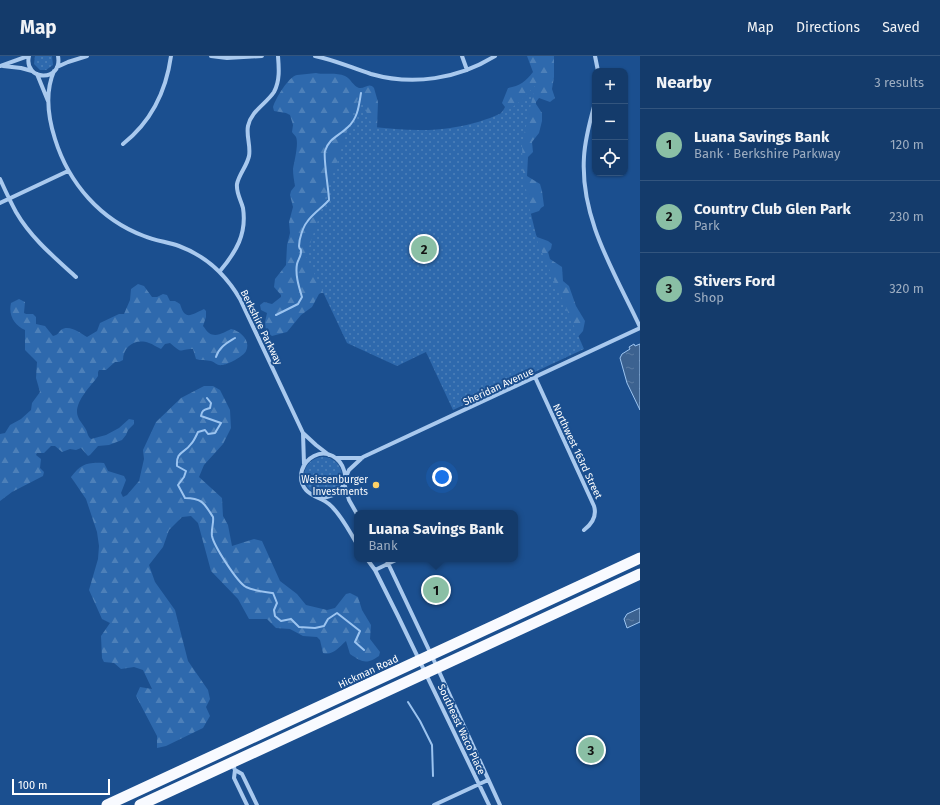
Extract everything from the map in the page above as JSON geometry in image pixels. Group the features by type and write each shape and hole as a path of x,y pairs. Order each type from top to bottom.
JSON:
{"highway":[{"name":"Hickman Road","path":"141,804 233,766 426,672 435,661 640,558"},
{"name":"Hickman Road","path":"106,805 420,660 435,661 640,574"},
{"path":"233,766 231,757 238,750 313,715 326,707 327,703"},
{"path":"141,804 151,792 218,760 229,752 229,748"}],"street":[{"path":"2,66 29,56"},
{"name":"Berkshire Parkway","path":"29,56 29,66 35,73 48,101 54,136 62,160 75,182 91,201 110,218 144,236 179,246 201,257 220,271 234,288 303,433 305,453 304,466"},
{"name":"Berkshire Parkway","path":"48,101 50,82 56,69 58,56"},
{"path":"2,66 21,68 44,76 68,62 87,56"},
{"path":"123,144 139,129 155,108 166,85 171,56"},
{"path":"211,56 227,58 262,56"},
{"path":"220,271 235,252 242,236 244,218 237,191 237,184 240,174 247,163 249,155 248,125 251,117 275,89 279,76 278,56"},
{"path":"315,56 333,60 377,75 402,80 438,78 467,70 495,56"},
{"path":"462,56 467,70"},
{"path":"596,56 598,68"},
{"path":"595,104 588,129 584,158 585,186 589,209 600,240 640,328"},
{"path":"0,203 68,171"},
{"path":"0,179 16,212 31,232 48,252 76,277"},
{"name":"Sheridan Avenue","path":"345,481 349,470 363,458 640,328"},
{"name":"Northwest 163rd Street","path":"535,377 594,506 595,515 591,525 584,530"},
{"name":"Berkshire Parkway","path":"303,433 329,455"},
{"path":"345,481 337,493 330,497 314,497 306,491 303,486 301,479 302,468 308,460 316,455 329,455 336,458 344,468 349,500 355,510"},
{"name":"Sheridan Avenue","path":"336,458 363,458"},
{"path":"320,498 335,510 354,539"},
{"path":"369,562 375,570 420,660"},
{"path":"375,570 392,562"},
{"path":"388,564 435,661"},
{"name":"Southeast Waco Place","path":"420,660 489,805"},
{"name":"Southeast Waco Place","path":"435,661 500,805"},
{"path":"233,766 234,778 246,805"},
{"path":"233,766 242,774 257,805"},
{"path":"434,805 488,780"}],"green space":[{"path":"35,56 52,56 53,65 46,70 40,70 34,64"},
{"path":"527,56 554,56 554,77 552,89 555,98 550,102 539,98 536,102 542,113 542,121 539,133 532,142 533,152 528,157 527,176 540,184 544,206 539,211 530,214 527,218 537,237 552,244 551,249 548,252 550,259 562,267 563,281 569,286 576,306 585,321 583,331 577,338 479,193 494,123 505,107 502,103 508,88 522,83 533,72"},
{"path":"316,73 338,74 345,76 359,88 372,86 378,102 377,128 330,293 319,294 312,307 301,315 287,332 272,336 266,331 265,322 267,313 261,310 260,305 264,302 272,304 281,297 274,287 275,279 286,265 287,245 290,233 289,222 293,207 290,195 295,186 293,169 297,144 296,137 292,132 293,125 290,115 274,111 273,107 283,88 290,80 297,75"},
{"path":"535,86 522,144 523,173 538,243 584,349 453,410 426,352 397,366 347,343 306,256 359,95 373,127 407,130 431,130 470,124 508,110 520,101"},
{"path":"138,284 144,286 152,297 157,297 163,294 167,295 170,301 175,301 180,304 186,315 192,315 204,309 206,311 206,317 203,326 208,332 215,335 231,329 235,330 246,340 247,347 245,353 228,364 220,365 211,361 196,359 193,349 179,350 170,343 165,344 161,349 150,343 144,342 135,342 131,344 125,351 123,360 115,362 106,370 99,370 98,376 79,402 77,412 91,439 106,435 119,428 129,419 134,420 134,424 122,440 109,445 98,446 88,456 81,448 76,450 70,449 62,452 55,446 51,446 44,453 37,453 36,455 41,459 40,468 44,472 43,476 12,492 0,501 0,434 5,433 10,425 21,419 31,410 32,403 40,392 36,378 37,362 25,350 25,330 18,326 13,320 10,308 11,303 19,299 25,302 24,313 33,314 36,317 36,324 45,326 53,336 64,328 67,328 87,337 97,331 100,323 119,314 124,314 130,300 131,289"},
{"path":"204,386 213,386 220,390 230,410 231,428 223,444 204,465 199,477 222,498 223,516 228,525 232,546 254,539 262,541 280,581 297,594 306,605 327,610 335,608 346,594 350,593 358,597 362,610 371,625 370,639 380,652 379,656 371,661 361,661 350,654 346,641 333,652 327,654 323,653 320,640 317,637 303,636 290,629 276,628 267,619 249,619 238,599 211,571 198,523 191,516 182,517 169,530 163,547 149,565 155,582 175,610 188,661 208,690 210,699 206,707 210,716 203,728 166,746 157,748 157,736 136,696 140,687 152,689 143,670 134,667 121,669 114,663 104,662 102,658 101,636 110,623 102,619 89,590 98,559 99,546 97,532 86,499 71,477 78,469 85,465 104,463 108,471 124,476 126,480 121,493 123,497 127,495 139,481 144,459 143,450 156,422 181,398"},
{"path":"323,457 333,460 339,466 342,476 339,486 333,492 323,495 313,492 307,486 304,476 307,466 313,460"}],"water":[{"path":"634,344 635,346 640,344 640,410 627,383 620,358 622,354 630,349 629,347"},
{"path":"640,608 640,622 627,628 624,619 627,614"}],"waterway":[{"path":"276,315 298,304 302,297 297,272 297,264 301,254 301,249 299,246 300,237 309,219 329,200 325,151 329,143 354,120 358,111 361,93"},
{"path":"216,357 221,348 235,338"},
{"path":"207,398 211,403 210,408 204,410 201,416 221,423 215,433 208,434 205,430 198,432 192,443 179,455 177,466 186,471 184,477 178,485 185,498 199,500 210,512 213,517 212,536 214,541 226,563 242,584 252,589 273,593 277,603 274,610 275,616 281,621 291,619 299,627 315,628 324,626 328,619 337,613 360,631 355,642 364,650"},
{"path":"408,702 420,721 432,745 433,776"}],"place":[{"name":"Country Club Glen Park","path":"424,249"},
{"name":"Weissenburger Investments","path":"376,485"},
{"name":"Luana Savings Bank","path":"436,590"},
{"name":"Stivers Ford","path":"591,750"}]}
